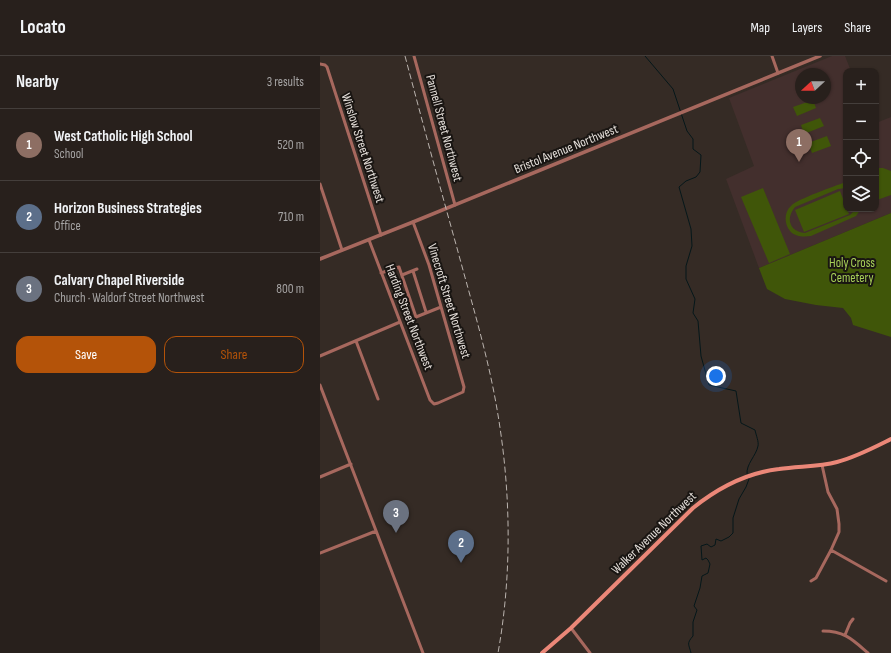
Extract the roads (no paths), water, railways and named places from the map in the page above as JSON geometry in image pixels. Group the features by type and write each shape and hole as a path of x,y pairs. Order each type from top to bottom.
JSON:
{"main road":[{"name":"Walker Avenue Northwest","path":"542,653 571,628 694,508 714,492 739,479 779,468 837,462 860,455 891,439"}],"street":[{"name":"Pannell Street Northwest","path":"414,56 454,205"},
{"path":"772,56 778,73"},
{"name":"Bristol Avenue Northwest","path":"320,259 820,56"},
{"name":"Winslow Street Northwest","path":"320,64 326,65 327,67 381,235"},
{"path":"320,184 342,250"},
{"name":"Vinecroft Street Northwest","path":"413,222 428,265 464,386 463,392 438,403 434,404 430,400"},
{"name":"Harding Street Northwest","path":"369,240 430,400"},
{"path":"381,273 399,267 416,317 441,307"},
{"path":"402,275 417,269"},
{"path":"413,271 426,312"},
{"path":"320,356 400,322"},
{"path":"356,341 378,399"},
{"path":"320,384 423,653"},
{"path":"320,477 350,464"},
{"path":"811,581 816,578 839,532 840,524 837,509 828,492 822,464"},
{"path":"320,553 376,531"},
{"path":"830,550 886,581"},
{"path":"845,635 853,619"},
{"path":"571,628 590,653"},
{"path":"823,631 830,631 845,635 854,640 868,653"}],"waterway":[{"path":"645,56 673,89 687,131 693,139 693,149 701,155 700,172 696,177 686,181 679,187 691,229 692,246 686,266 686,279 695,299 693,313 698,321 701,356 709,385 736,391 741,423 755,430 758,446 748,467 747,474"},
{"path":"691,653 689,641 693,636 693,622 697,610 694,606 702,576 708,573 710,564 706,558 702,560 701,546 707,544 711,547 715,545 716,539 721,541 733,533 733,518 739,499 749,479 748,477"}],"railway":[{"path":"405,56 480,332 498,415 505,474 508,534 506,594 498,653"}],"place":[{"name":"West Catholic High School","path":"799,162"},
{"name":"Calvary Chapel Riverside","path":"396,533"},
{"name":"Horizon Business Strategies","path":"461,563"}],"park label":[{"name":"Holy Cross Cemetery","path":"852,270"}]}
